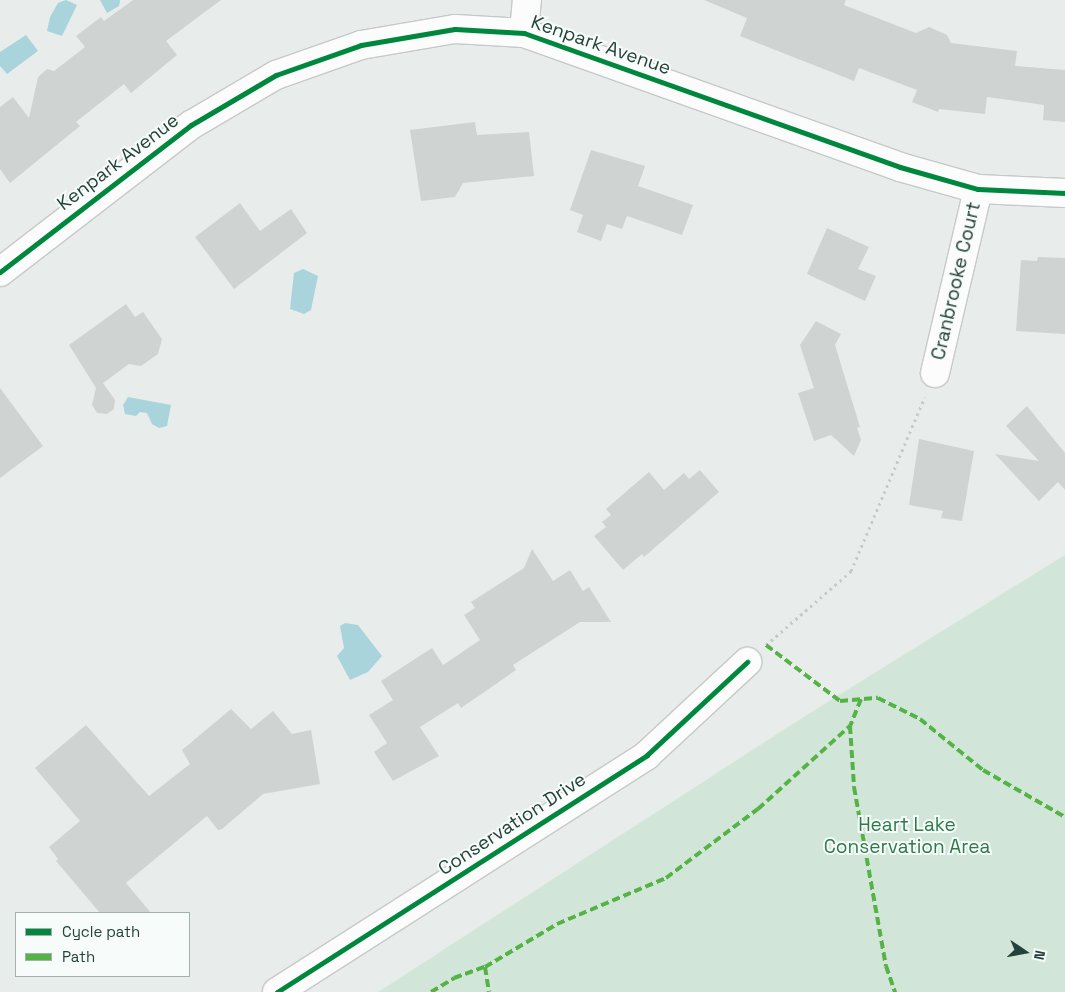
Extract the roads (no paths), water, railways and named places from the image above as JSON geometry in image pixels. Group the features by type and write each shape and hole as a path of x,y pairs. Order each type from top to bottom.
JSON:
{"street":[{"path":"524,33 527,0"},
{"name":"Kenpark Avenue","path":"0,272 191,125 276,75 322,56 408,35 455,29 524,33 900,167 978,189 1065,193"},
{"name":"Cranbrooke Court","path":"935,373 978,189"},
{"name":"Conservation Drive","path":"277,992 647,755 747,662"}],"water":[{"path":"66,0 77,5 62,36 47,31 50,17 58,3"},
{"path":"100,0 120,1 119,6 107,13"},
{"path":"26,35 38,51 7,74 0,66 0,52"},
{"path":"303,269 318,276 311,310 304,314 290,309 294,273"},
{"path":"128,397 171,405 167,426 159,428 152,424 147,413 140,412 136,416 125,414 123,405"},
{"path":"345,623 358,625 382,656 368,672 350,680 337,656 344,648 340,626"}],"park label":[{"name":"Heart Lake Conservation Area","path":"907,836"}]}
